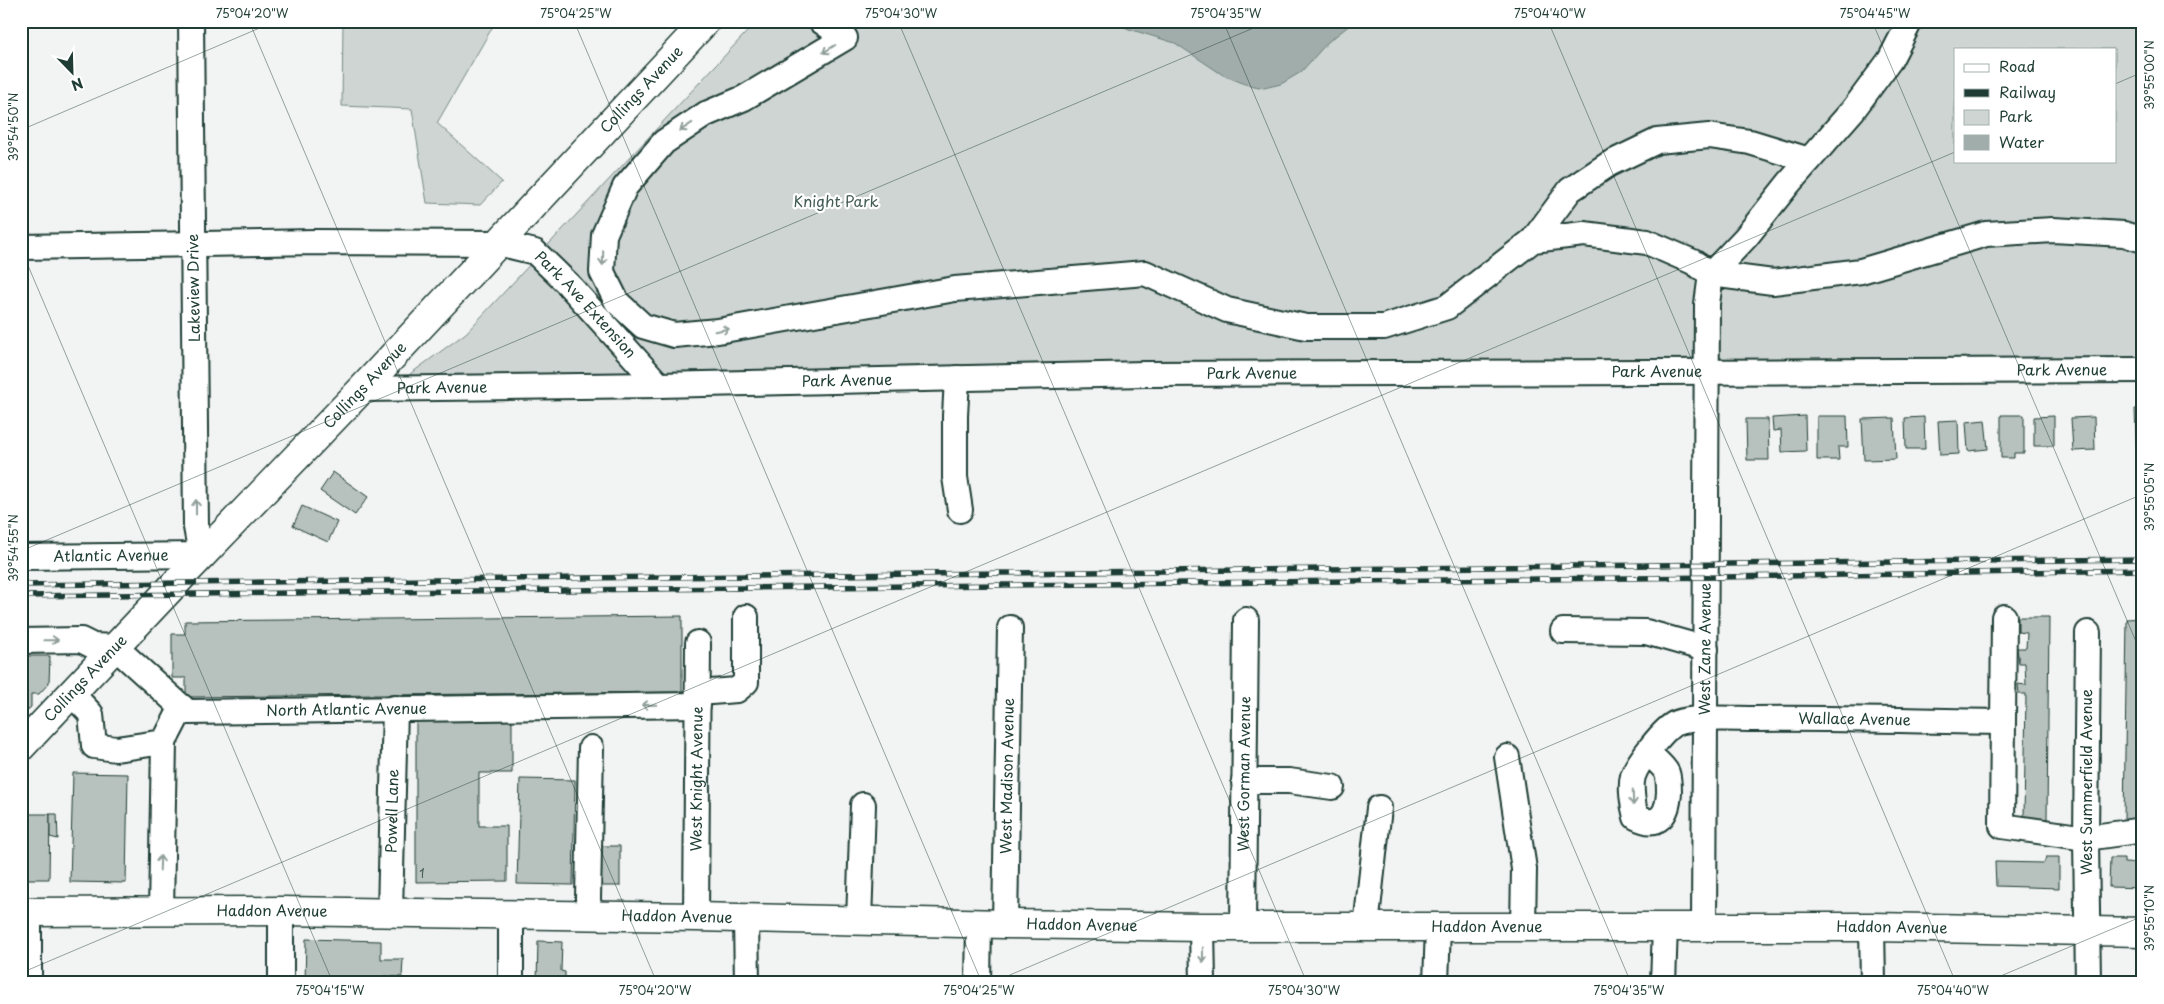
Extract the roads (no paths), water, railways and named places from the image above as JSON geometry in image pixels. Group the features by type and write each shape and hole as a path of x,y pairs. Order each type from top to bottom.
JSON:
{"main road":[{"name":"Collings Avenue","path":"21,747 114,647 362,389 706,21"},
{"name":"Haddon Avenue","path":"25,912 390,912 1202,927 1872,927 2143,932"}],"street":[{"name":"Lakeview Drive","path":"191,21 196,527 202,555"},
{"path":"821,21 845,38 744,98 706,114 664,142 626,187 604,235 602,272 617,302 643,326 674,335 718,331 955,289 1145,273 1227,310 1306,327 1384,326 1447,306 1533,240 1570,190 1609,164 1657,141 1709,136 1750,142 1809,160"},
{"path":"1711,274 1746,237 1853,110 1890,60 1910,21"},
{"path":"1533,240 1584,234 1647,242 1693,262 1711,274 1773,282 1861,271 1986,234 2054,230 2124,234 2143,240"},
{"path":"21,247 315,242 498,243"},
{"name":"Park Ave Extension","path":"498,243 535,252 568,284 659,385"},
{"name":"West Zane Avenue","path":"1704,927 1707,304 1711,274"},
{"name":"Park Avenue","path":"362,389 659,385 1144,374 1526,374 1708,371 2143,370"},
{"path":"957,378 955,477 960,510"},
{"name":"Atlantic Avenue","path":"21,557 202,555"},
{"name":"North Atlantic Avenue","path":"114,647 187,712 496,707 698,699 737,690 746,682 746,617"},
{"path":"2004,617 2002,826 2086,838 2143,830"},
{"name":"West Gorman Avenue","path":"1243,926 1246,620"},
{"name":"West Madison Avenue","path":"978,983 992,924 1010,628"},
{"path":"1563,631 1646,632 1706,649"},
{"name":"West Summerfield Avenue","path":"2088,633 2086,838 2088,983"},
{"path":"21,641 81,640 93,646 114,647"},
{"name":"West Knight Avenue","path":"696,917 698,643"},
{"path":"71,694 91,714 94,746 116,749 164,742"},
{"path":"161,912 164,742 182,707"},
{"name":"Powell Lane","path":"390,912 395,708"},
{"name":"Wallace Avenue","path":"1648,753 1663,732 1674,724 1706,720 1802,718 2002,722"},
{"path":"589,916 591,748"},
{"path":"1507,757 1524,868 1523,927"},
{"path":"1244,781 1289,781 1332,787"},
{"path":"859,921 863,805"},
{"path":"1366,927 1379,808"},
{"path":"281,911 281,983"},
{"path":"25,912 29,983"},
{"path":"511,914 511,983"},
{"path":"746,919 747,983"},
{"path":"1202,927 1203,983"},
{"path":"1436,983 1438,927"},
{"path":"1664,983 1665,927"},
{"path":"1872,927 1873,983"}],"water":[{"path":"1111,21 1355,21 1328,42 1301,72 1281,84 1264,88 1245,84 1223,75 1175,43 1129,29"}],"railway":[{"path":"21,585 2143,559"},
{"path":"21,596 1722,577 2143,570"}],"park label":[{"name":"Knight Park","path":"836,202"}]}
